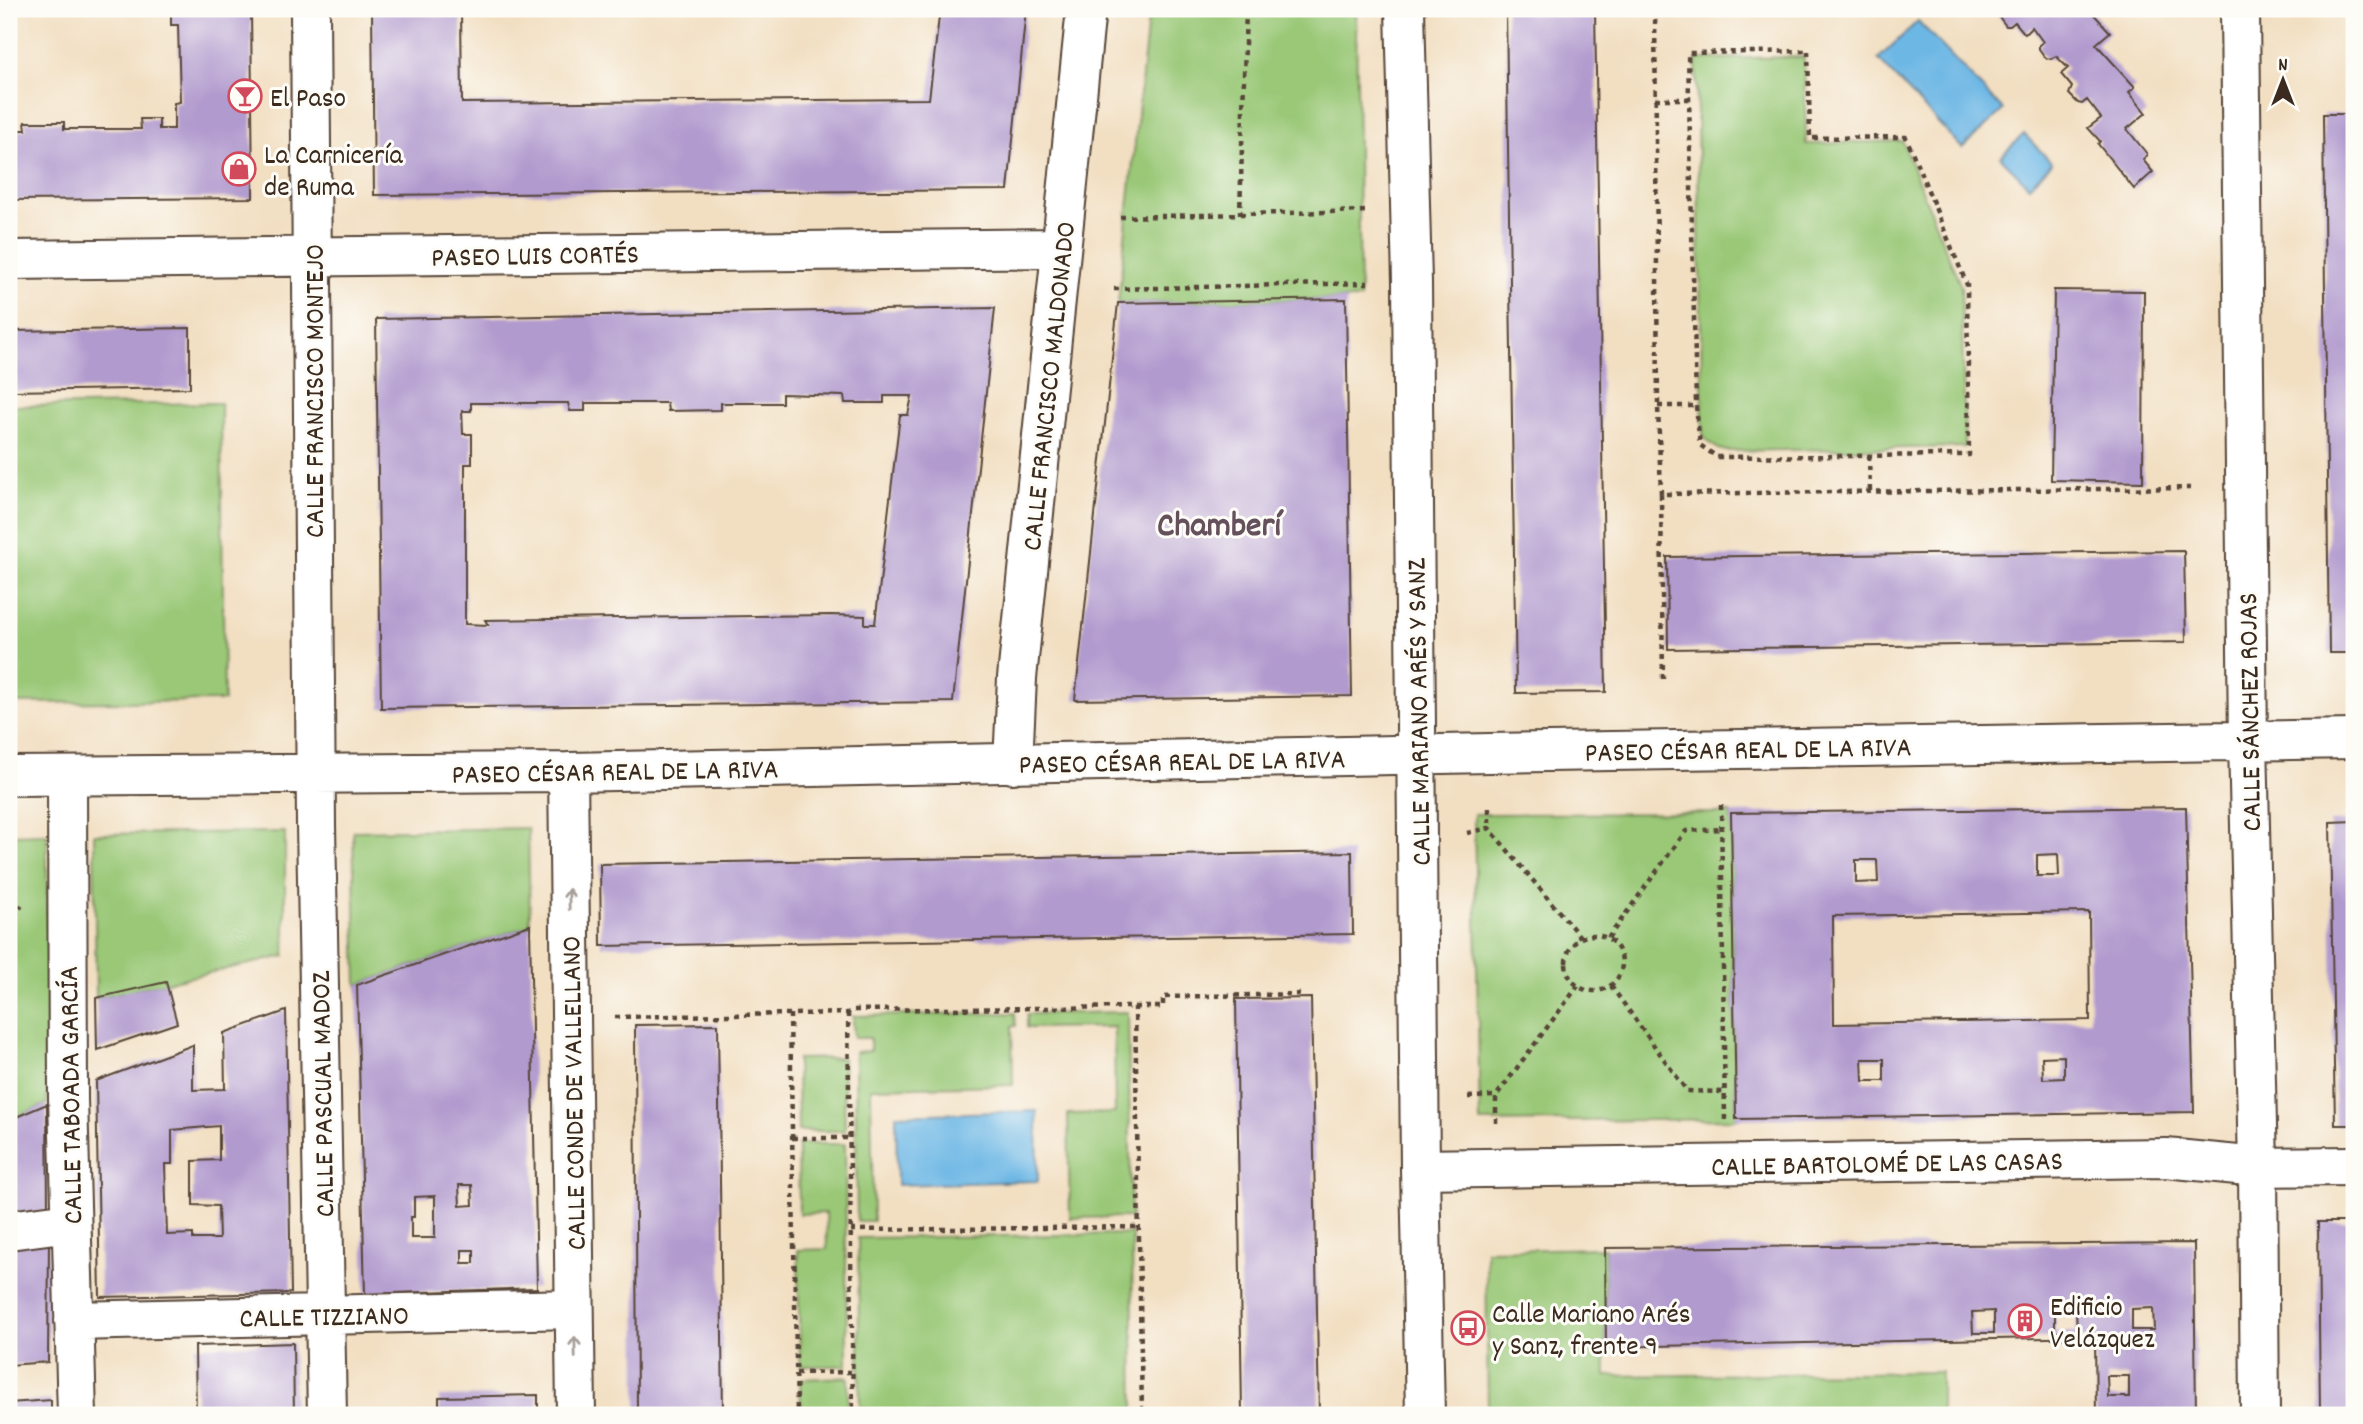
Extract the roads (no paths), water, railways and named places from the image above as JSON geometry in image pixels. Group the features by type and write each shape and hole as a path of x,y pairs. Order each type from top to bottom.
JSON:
{"street":[{"name":"CALLE FRANCISCO MONTEJO","path":"310,9 316,773"},
{"name":"CALLE FRANCISCO MALDONADO","path":"1013,764 1018,665 1086,9"},
{"name":"CALLE MARIANO ARÉS Y SANZ","path":"1405,9 1412,282 1420,1169 1425,1415"},
{"name":"CALLE SÁNCHEZ ROJAS","path":"2240,9 2248,741 2258,1167 2260,1415"},
{"name":"PASEO LUIS CORTÉS","path":"9,260 1061,248"},
{"name":"PASEO CÉSAR REAL DE LA RIVA","path":"9,776 568,772 1418,754 2354,739"},
{"name":"CALLE CONDE DE VALLELLANO","path":"568,772 576,1415"},
{"name":"CALLE PASCUAL MADOZ","path":"316,773 327,1415"},
{"name":"CALLE TABOADA GARCÍA","path":"67,776 66,998 77,1415"},
{"name":"CALLE BARTOLOMÉ DE LAS CASAS","path":"1420,1169 2166,1158 2258,1167 2354,1166"},
{"path":"9,1230 70,1222"},
{"name":"CALLE TIZZIANO","path":"74,1321 574,1309"}],"water":[{"path":"1918,21 2003,110 1962,148 1878,59"},
{"path":"2024,134 2052,163 2029,186 2000,157"},
{"path":"1037,1111 1038,1181 897,1185 896,1115"}],"place":[{"name":"El Paso","path":"245,96"},
{"name":"La Carnicería de Ruma","path":"239,169"},
{"name":"Edificio Velázquez","path":"2025,1321"},
{"name":"Calle Mariano Arés y Sanz, frente 9","path":"1468,1328"}],"district":[{"name":"Chamberí","path":"1219,523"}]}
